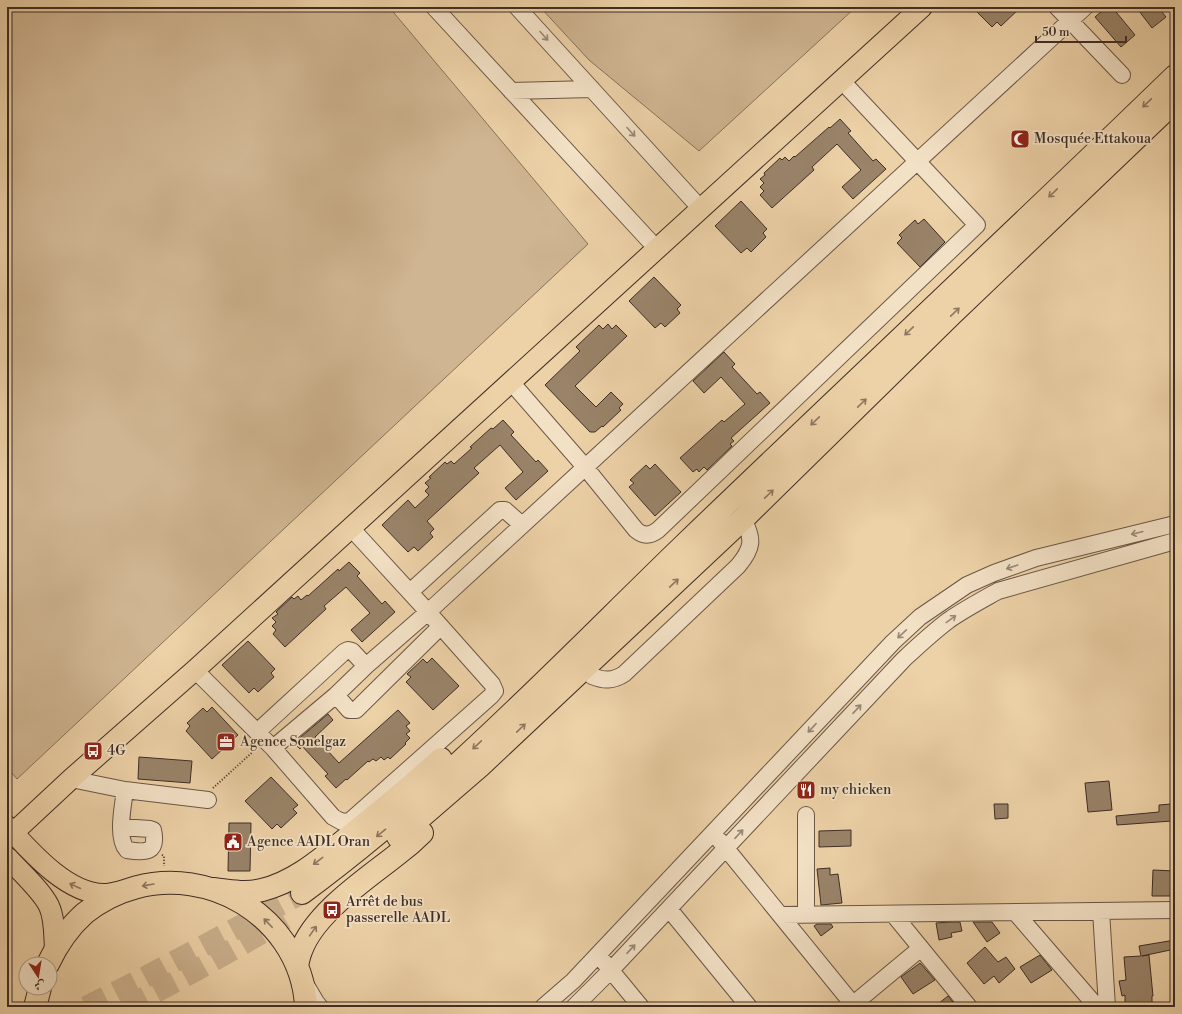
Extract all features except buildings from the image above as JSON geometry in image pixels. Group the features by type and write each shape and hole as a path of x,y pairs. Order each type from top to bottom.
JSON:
{"highway":[{"path":"1175,76 686,543 501,723 428,792 383,831 346,860 305,899 359,868 441,801 513,736 743,518 940,326 1175,101"},
{"path":"52,956 68,930 85,914 105,900 126,890 165,883 192,884 233,892 262,890 286,881 316,862 404,792 438,762 642,573 663,557 686,543"},
{"path":"299,972 301,951 310,934 334,906 353,889 401,852 530,739 625,640 646,609"},
{"path":"213,889 231,896 248,906 264,918 277,933 288,949 299,972 306,1007"}],"main road":[{"path":"126,890 104,894 85,891 67,882 52,872 10,829 71,779 195,670 922,7"},
{"path":"7,857 42,896 49,907 53,918 51,956"}],"street":[{"path":"434,7 657,249"},
{"path":"517,7 701,208"},
{"path":"1057,7 1122,74"},
{"path":"265,740 336,694 428,612 1085,7"},
{"path":"511,382 585,467 636,530 641,534 648,535 658,530 977,225 842,80"},
{"path":"511,91 592,89"},
{"path":"410,592 500,510 505,510 522,525"},
{"path":"592,676 607,680 617,678 624,674 738,566 746,556 751,545 751,536 743,518"},
{"path":"543,1007 573,982 893,642 920,617 967,585 994,572 1036,558 1175,524"},
{"path":"195,670 265,740 333,817 342,822 350,821 491,696 495,691 492,684 351,528"},
{"path":"574,1007 611,970 904,659 929,636 951,619 998,591 1175,542"},
{"path":"336,694 349,710 356,710 440,626"},
{"path":"265,740 344,652 348,650 352,651 366,666"},
{"path":"71,779 125,790 208,800"},
{"path":"121,827 153,830 154,847 151,850 133,851 127,850 124,847 121,827 125,790"},
{"path":"806,815 806,915"},
{"path":"712,834 726,848 781,915 853,1006 921,948"},
{"path":"668,909 748,1007"},
{"path":"781,915 1175,910"},
{"path":"1101,911 1107,1007"},
{"path":"1015,912 1097,1007"},
{"path":"893,914 969,1007"},
{"path":"598,955 641,1007"},
{"path":"299,972 320,1007"}],"path":[{"path":"208,800 208,793 265,740"},
{"path":"151,850 164,856 165,883"}],"shaded area":[{"path":"7,7 389,7 588,244 17,779 7,767"},
{"path":"540,7 856,7 699,151 589,60"}],"tunnel":[{"path":"86,1007 140,980 302,893"},
{"path":"126,1007 246,942 285,919"}],"place":[{"name":"Mosquée Ettakoua","path":"1020,139"},
{"name":"Agence Sonelgaz","path":"226,742"},
{"name":"4G","path":"93,751"},
{"name":"my chicken","path":"806,790"},
{"name":"Agence AADL Oran","path":"233,842"},
{"name":"Arrêt de bus passerelle AADL","path":"332,910"}]}
